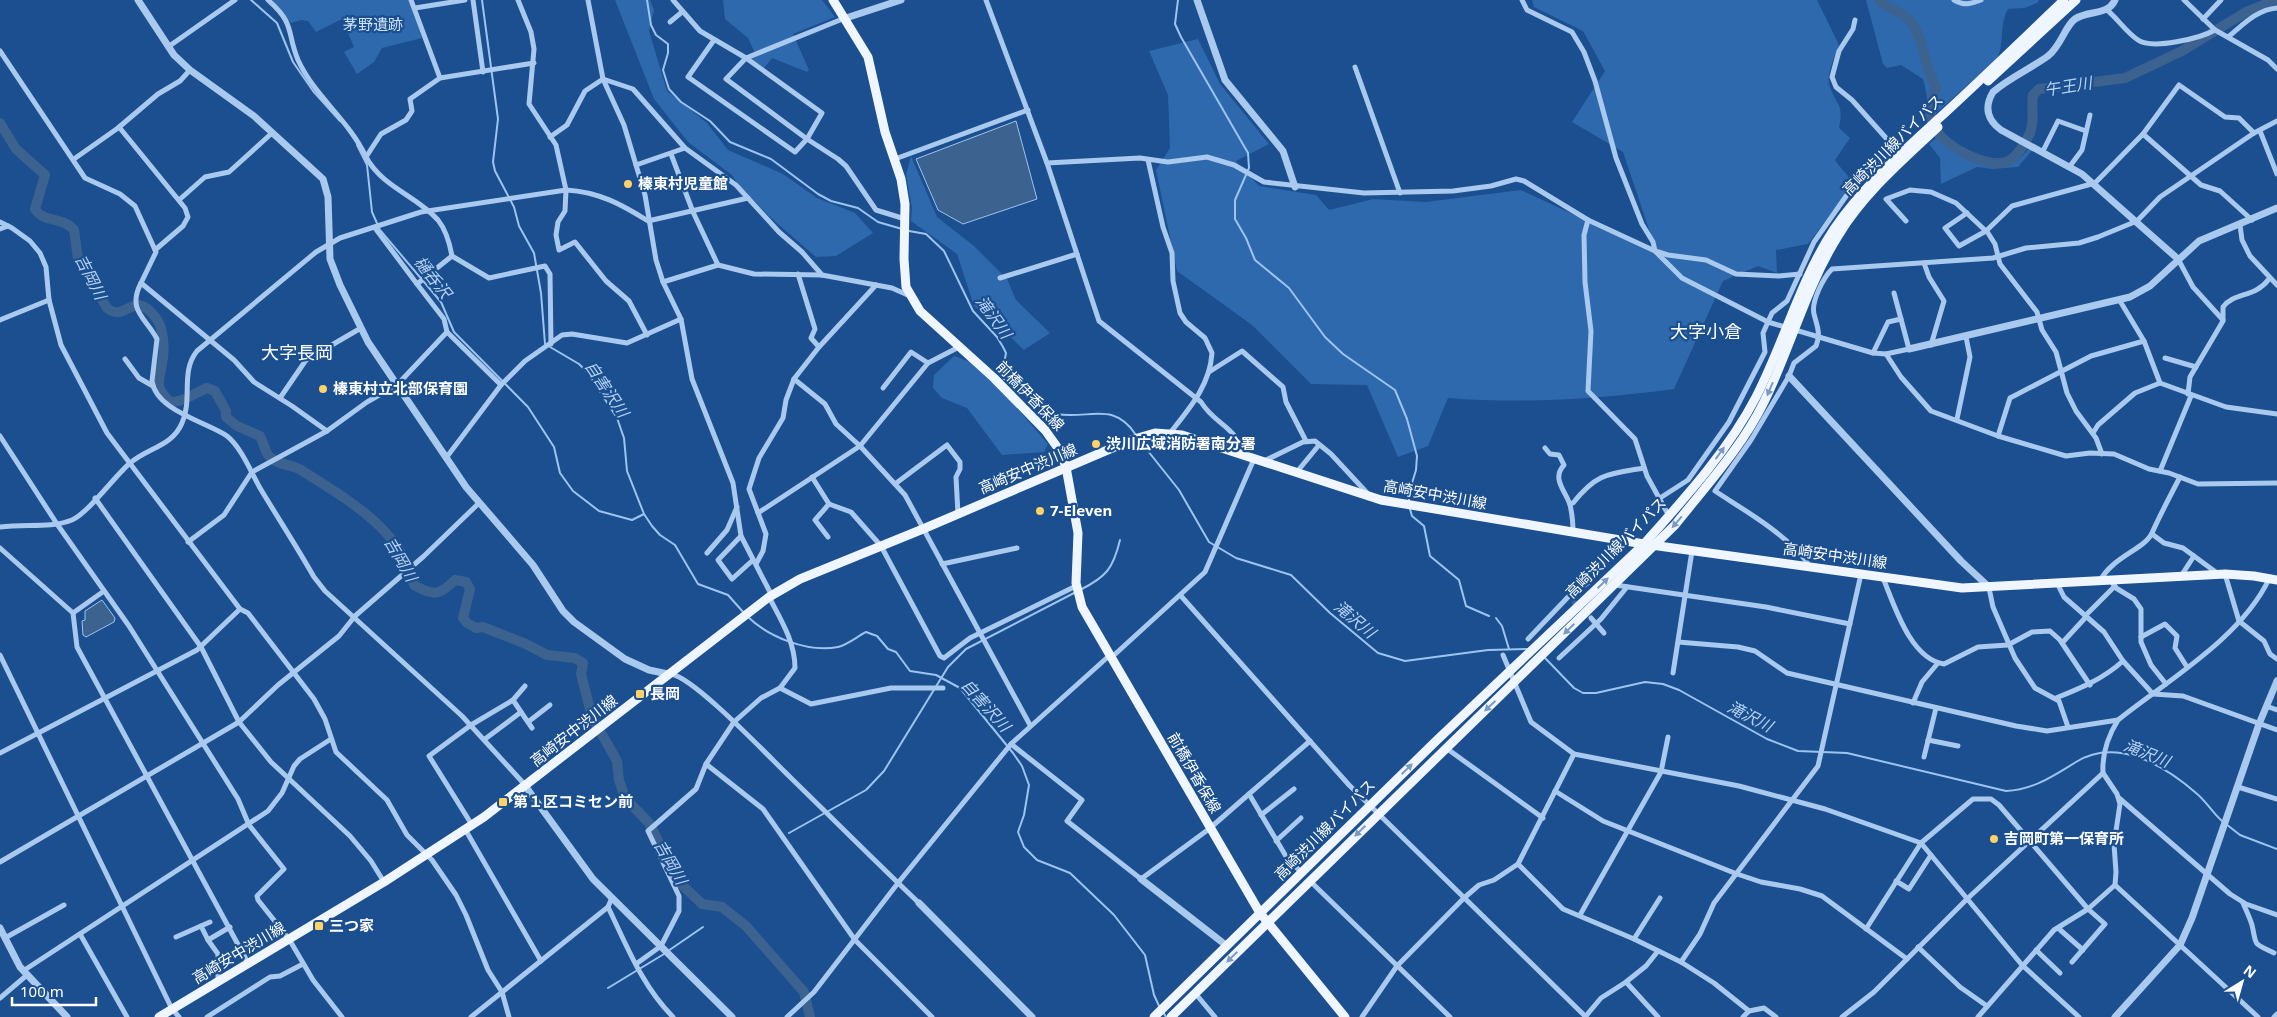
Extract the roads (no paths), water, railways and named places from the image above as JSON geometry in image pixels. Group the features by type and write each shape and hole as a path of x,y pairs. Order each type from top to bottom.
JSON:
{"main road":[{"name":"前橋伊香保線","path":"833,0 846,18 868,57 885,132 904,191 904,277 910,296 920,311 994,378 1051,436 1060,450 1066,467 1078,532 1076,586 1082,607 1260,913 1345,1017"},
{"name":"高崎渋川線バイパス","path":"1171,1017 1378,813 1654,546 1704,489 1745,434 1764,402 1819,255 1856,199 1900,154 2064,0"},
{"name":"高崎渋川線バイパス","path":"1154,1017 1370,805 1644,544 1670,516 1708,468 1748,412 1791,329 1820,266 1861,202 1904,158 2076,0"},
{"name":"高崎安中渋川線","path":"159,1017 428,855 526,787 747,612 771,596 800,579 1146,435 1170,433 1371,497 1402,504 1654,546 1883,578 1962,588 2100,582 2113,584 2222,574 2273,579"}],"street":[{"path":"138,0 168,47 190,70 236,101 318,172 324,181 328,197 330,259 335,276 376,356 478,503 525,554 563,611 574,622 625,658 649,670 678,676 695,687 734,722 920,903 1032,1017"},
{"path":"168,47 235,0"},
{"path":"268,0 285,17 290,28 295,50 304,70 331,110 346,122 373,170 439,221 449,242 452,256 489,278 545,266 550,274 551,344"},
{"path":"412,0 440,78"},
{"path":"415,8 465,0"},
{"path":"473,0 484,72"},
{"path":"518,0 530,32 534,63 529,104 556,145 566,190 565,211 558,222 556,235 559,250 575,242 606,281 629,301 647,335"},
{"path":"588,0 603,79 624,125 645,195 648,221 663,282 681,319 692,378 733,483 741,536 789,636 794,650 795,668 780,688 761,698 734,722 706,764 696,789 648,832 680,896 679,911 661,946 636,964"},
{"path":"673,0 700,31 746,58 822,113 807,139 795,152 688,76 714,40"},
{"path":"901,0 846,18 746,58 726,79 846,166 876,210 905,221"},
{"path":"986,0 1047,162 1098,321 1197,400 1214,418 1234,433 1240,442 1243,455"},
{"path":"1197,0 1226,80 1283,151 1295,187"},
{"path":"1522,0 1528,10 1572,32 1584,52 1595,81 1620,167 1642,224 1653,242 1655,250 1682,278 1768,322 1873,353 1886,354 1932,345 2120,301 2144,290 2178,259 2214,234 2240,225 2277,208"},
{"path":"1954,0 1960,4 1970,5 1981,0"},
{"path":"2116,0 2107,10 2088,13 2075,19 2059,45 2048,55 1993,92 1988,100 1987,109 1990,119 1996,127 2070,166 2095,183 2178,259 2193,287 2223,321"},
{"path":"2184,0 2215,31 2268,60 2277,69"},
{"path":"2203,19 2221,0"},
{"path":"2227,37 2254,16 2269,9 2277,8"},
{"path":"2107,10 2135,38 2144,43 2200,37 2215,31"},
{"path":"670,22 682,12"},
{"path":"1660,498 1681,486 1695,472 1739,407 1765,352 1762,337 1768,322 1775,309 1787,301 1814,242 1839,204 1858,182 1895,148 1852,100 1836,87 1832,77 1839,51 1853,29 1854,20"},
{"path":"0,51 85,178 120,194 135,206 155,250 153,261 136,294 136,310 157,338 153,386"},
{"path":"366,157 381,134 406,120 412,110 410,99 440,78 534,63"},
{"path":"1355,67 1400,193"},
{"path":"74,159 119,127 158,94 180,81 190,70"},
{"path":"550,137 567,125 585,91 603,79"},
{"path":"603,79 633,89 685,148 736,185 762,215 802,252 822,275"},
{"path":"1967,214 1945,228 1959,246 1986,231 2012,206 2095,183 2143,134 2179,85 2225,117 2239,118 2254,133"},
{"path":"895,159 1028,110"},
{"path":"2070,166 2082,150 2090,115"},
{"path":"2043,151 2058,121 2086,131"},
{"path":"1807,566 1807,562 1799,552 1772,529 1715,491 1751,440 1798,358 1814,349 1819,338 1818,324 1813,312 1824,281 1832,269 1998,257 2026,248 2079,243 2137,221 2160,197 2254,133 2277,121"},
{"path":"119,127 185,208 188,217 183,226 155,250"},
{"path":"2260,130 2277,174"},
{"path":"178,200 205,178 229,172 272,133"},
{"path":"2143,134 2205,188 2216,189 2225,194 2252,220"},
{"path":"636,165 685,148"},
{"path":"671,154 693,212 718,265"},
{"path":"1047,162 1140,158 1168,162 1207,158 1234,165 1264,182 1295,187 1364,193 1453,191 1491,186 1516,179 1524,181 1588,220 1668,255 1706,260 1736,274 1779,276 1800,274"},
{"path":"1148,160 1163,227 1172,253 1172,281 1180,313 1212,348 1212,359 1197,400 1170,433"},
{"path":"0,527 57,524 74,519 130,463 178,433 186,415 188,404 188,368 193,356 275,285 329,244 340,238 404,217 566,190 586,191 614,200 648,221 748,198"},
{"path":"1906,221 1886,199 1910,190 1923,190 1951,200 1986,231 1995,244 2000,264 2037,312 2038,320 2056,352 2061,373 2076,411 2093,433 2102,454"},
{"path":"1588,220 1584,235 1585,282 1590,331 1588,391 1636,439 1644,468 1670,516"},
{"path":"0,222 30,241 40,253 46,267 49,300 61,345 76,377 107,433 240,609 248,613 314,699 336,752 356,772 377,788 408,835 428,855 456,895 488,970 502,992 509,1017"},
{"path":"2240,225 2246,249 2250,256 2266,271 2269,279 2277,285"},
{"path":"0,229 8,226"},
{"path":"375,228 444,319 447,332 501,385"},
{"path":"1000,278 1078,254"},
{"path":"417,284 452,256"},
{"path":"1924,263 1929,277 1944,301 1932,345"},
{"path":"663,282 718,265 754,274 822,275 876,285 910,296"},
{"path":"798,274 814,329 811,338 819,347"},
{"path":"2160,471 2190,395 2190,377 2223,321 2222,311 2227,302 2252,294 2263,287 2269,279"},
{"path":"141,283 234,360 254,382 327,431"},
{"path":"741,536 718,560 732,579 754,562 763,551 766,534 749,489 752,476 767,442 783,418 794,379 819,347 876,285"},
{"path":"1894,293 1909,349"},
{"path":"0,320 49,300"},
{"path":"2120,301 2144,341 2160,383"},
{"path":"446,458 501,385 525,361 565,334 627,343 681,319"},
{"path":"1873,353 1888,322 1901,319"},
{"path":"280,398 306,360 361,328"},
{"path":"188,542 224,515 252,472 327,431 367,402 397,385 447,332"},
{"path":"1958,419 1970,357 1966,337"},
{"path":"1998,436 2010,398 2092,356 2144,341"},
{"path":"758,513 860,446 928,363 959,347"},
{"path":"882,388 911,352 928,363"},
{"path":"1208,372 1242,352 1283,387 1286,402 1306,442"},
{"path":"1886,354 1901,377 1932,411 1958,419 1998,436 2066,456 2114,454 2198,484 2277,483"},
{"path":"2165,358 2196,366"},
{"path":"125,359 139,378 153,386 159,397 186,415 227,437 252,472 314,577 485,739 526,787 592,879 732,1017"},
{"path":"1789,376 1961,561 1989,588 1993,607 2008,645 2035,688 2056,698 2063,709 2068,727"},
{"path":"794,379 825,404 836,424 860,446 905,495 1030,725"},
{"path":"2093,433 2098,425 2135,392 2160,383 2240,411 2277,414"},
{"path":"0,436 57,524 158,670 238,799 249,825 284,869 257,896 342,1017"},
{"path":"787,1017 814,992 898,883 1011,744 1030,725 1181,596 1205,572 1258,461 1306,442 1314,441 1331,454 1371,497"},
{"path":"895,484 947,445 960,462 960,469 956,477 958,514"},
{"path":"1296,473 1319,445"},
{"path":"1545,448 1550,454 1559,455 1564,465 1560,469 1559,485 1570,504 1574,533"},
{"path":"1570,504 1573,503 1590,482 1605,475 1644,468"},
{"path":"812,477 829,504 851,512 881,546 940,656 944,658 949,656 965,641 1076,586"},
{"path":"2100,582 2112,563 2134,550 2152,534 2180,477"},
{"path":"95,498 201,647 239,722 271,762 350,836 372,861 384,882"},
{"path":"0,862 239,722 339,636 356,616 424,556 478,503"},
{"path":"828,538 815,520 829,504"},
{"path":"707,553 727,530 737,506"},
{"path":"2152,534 2164,543 2183,548 2222,574 2239,621 2264,641 2270,654 2277,659"},
{"path":"0,548 73,613 77,647 248,964"},
{"path":"942,564 1017,548"},
{"path":"1673,673 1692,551"},
{"path":"2181,577 2181,573 2194,556"},
{"path":"1680,962 1700,934 1714,903 1773,828 1791,800 1818,766 1861,574"},
{"path":"1883,578 1900,620 1915,645 1938,663 1944,664 1978,647 2008,645 2032,632 2050,631 2062,643 2090,685"},
{"path":"2273,579 2239,621 2187,667 2118,720 2107,742 2103,773 2119,798 2207,876 2243,902 2277,915"},
{"path":"1528,639 1589,582"},
{"path":"2062,643 2113,584 2134,599 2140,609 2141,642 2151,665 2166,684"},
{"path":"1615,585 1766,607 1850,624"},
{"path":"2058,585 2064,597 2104,632 2123,661 2153,694 2182,696 2277,730"},
{"path":"1559,658 1596,624 1627,587"},
{"path":"73,613 104,591"},
{"path":"1181,596 1310,742 1370,805 1585,1017 1601,998 1646,966 1658,951"},
{"path":"0,752 201,647 240,609"},
{"path":"1591,618 1604,632"},
{"path":"2141,637 2165,624 2177,636 2175,648 2187,667"},
{"path":"1678,642 1755,651 1787,673 1936,708 2047,731 2118,720"},
{"path":"0,655 172,1009 179,1017"},
{"path":"1503,655 1531,722 1574,754 1739,786 1825,809 1920,843 2022,965 2079,1017"},
{"path":"2056,698 2090,685 2111,672 2123,661"},
{"path":"1913,702 1922,682 1938,663"},
{"path":"2115,1017 2180,945 2192,918 2259,724 2277,681"},
{"path":"525,686 514,700 471,725 429,756 541,961"},
{"path":"780,688 811,704 891,688 943,688"},
{"path":"514,700 532,728"},
{"path":"528,722 550,705"},
{"path":"2266,706 2277,710"},
{"path":"1924,757 1936,708"},
{"path":"485,739 521,712"},
{"path":"1580,915 1661,772 1668,737"},
{"path":"0,998 25,973 80,934 268,811 290,780 294,766 300,759 331,739"},
{"path":"1928,740 1958,746"},
{"path":"1141,878 1209,828 1310,742"},
{"path":"1011,744 1082,800 1067,821 1227,946"},
{"path":"1445,748 1543,818"},
{"path":"1362,1017 1397,966 1464,898 1479,885 1494,880 1518,864 1574,754"},
{"path":"706,764 763,809 778,833 855,940 932,1017"},
{"path":"1842,1017 1874,992 1967,899 2103,773"},
{"path":"2238,787 2277,800"},
{"path":"1261,815 1294,789"},
{"path":"1555,791 1603,821 1736,874 1761,882 1800,889 1822,896 1906,959"},
{"path":"1249,794 1287,858 1302,872"},
{"path":"1978,1017 2022,965 2058,928 2088,909 2115,886 2114,844 2120,810 2119,798"},
{"path":"1866,929 1920,843 1973,799 1991,799 1999,805 2031,841 2088,909 2105,924 2072,962"},
{"path":"1276,841 1301,818"},
{"path":"1896,881 1909,889 1931,855"},
{"path":"1518,864 1563,909 1634,939 1680,962 1714,983 1749,1011"},
{"path":"1310,881 1450,1017"},
{"path":"2115,886 2258,1017"},
{"path":"1634,939 1660,898"},
{"path":"471,1017 608,907 612,900"},
{"path":"2243,902 2252,926 2254,940 2260,947 2274,953"},
{"path":"5,938 64,904"},
{"path":"608,907 636,964 658,1002 670,1016"},
{"path":"176,937 210,922"},
{"path":"201,926 218,954 218,982"},
{"path":"0,928 25,973 67,1017"},
{"path":"208,940 230,928"},
{"path":"2058,928 2083,950"},
{"path":"80,934 127,1017"},
{"path":"1918,947 1960,987 1987,1006"},
{"path":"2036,950 2060,972"},
{"path":"207,1017 270,977 280,976 303,964"},
{"path":"1626,982 1658,1017"},
{"path":"1195,993 1215,1017"},
{"path":"1743,1017 1749,1011 1764,1008 1776,1017"},
{"path":"2274,1017 2277,1014"}],"waterway":[{"name":"樋呑沢","path":"251,0 277,23 293,62 313,91 340,121"},
{"name":"自害沢川","path":"482,0 498,119 493,162 495,171 514,207 519,226 534,253 541,293 545,344 579,364 588,373 617,418 624,438 627,471 644,514 652,526 660,535 675,545 698,584 728,595 744,613"},
{"name":"滝沢川","path":"647,0 651,25 656,35 668,44 668,53 663,70 669,89 681,102 710,121 730,142 771,159 818,194 831,201 858,208 878,222 902,229"},
{"path":"1178,0 1175,24 1248,153 1249,168 1235,200 1235,219 1246,238 1255,260 1289,288 1325,337 1343,354 1395,390 1407,419 1417,456 1409,501"},
{"name":"午王川","path":"1879,0 1908,18 1916,29 1936,87 1931,115 1937,132 1953,147 1964,153 1987,162 1997,163 2010,160 2026,141 2032,124 2033,95 2039,89 2125,78 2182,51 2246,12 2276,0"},
{"name":"吉岡川","path":"0,123 16,149 45,175 35,209 39,214 64,222 74,230 78,259 107,308 114,312 119,312 135,305 141,306 148,309 156,318 161,328 164,346 159,384 162,392 170,402 185,399 207,388 215,391 226,411 226,417 237,426 260,436 271,458 279,463 301,470 336,492 370,517 397,547 407,565 414,585 426,591 436,593 445,589 455,580 466,582 470,589 463,618 467,623 476,628 483,627 526,644 547,655 575,658 583,663 581,674 592,717 617,761 619,780 625,798 649,823 679,882 702,904 722,907 746,926 804,992 810,1017"},
{"name":"樋呑沢","path":"357,145 367,165 372,212 380,230 441,302 454,332 528,407 554,447 560,473 573,491 599,511 632,520 644,514"},
{"name":"滝沢川","path":"909,231 926,234 944,251 973,311 997,337 1006,353 1002,375 1004,379 1048,406 1056,414 1109,415 1127,424 1136,435"},
{"name":"滝沢川","path":"1140,441 1179,490 1209,542 1236,558 1291,575 1330,613 1378,653 1405,661 1488,650 1527,649"},
{"path":"1410,509 1412,516 1424,526 1430,556 1459,580 1466,606 1489,616"},
{"path":"1080,590 1096,581 1107,571 1120,540"},
{"path":"789,833 866,790 884,771 948,667 966,649 1076,592"},
{"name":"自害沢川","path":"747,616 777,637 814,648 838,647 866,632 877,636 888,649 896,652 910,671 936,675 960,688 1022,766 1029,785 1024,815 1018,832 1024,847 1037,860 1070,873 1114,915 1145,955 1154,995 1160,1008"},
{"path":"1496,618 1502,626 1509,649"},
{"name":"滝沢川","path":"1545,658 1574,688 1583,693 1596,693 1645,682 1663,684 1679,690 1767,739 1798,751 1847,753 2006,791 2034,785 2091,755 2107,752 2123,753 2155,764 2169,773 2200,796 2222,821"},
{"name":"滝沢川","path":"2226,824 2240,835 2277,849"},
{"path":"668,951 703,927"},
{"path":"608,988 664,954"},
{"name":"自害沢川","path":"1163,1012 1166,1017"}],"tunnel":[{"path":"1573,601 1591,618"}],"place":[{"name":"榛東村児童館","path":"628,184"},
{"name":"榛東村立北部保育園","path":"323,389"},
{"name":"渋川広域消防署南分署","path":"1096,444"},
{"name":"7-Eleven","path":"1040,511"},
{"name":"長岡","path":"640,694"},
{"name":"第１区コミセン前","path":"503,802"},
{"name":"吉岡町第一保育所","path":"1994,839"},
{"name":"三つ家","path":"319,926"}],"district":[{"name":"大字小倉","path":"1706,332"},
{"name":"大字長岡","path":"297,353"}],"park label":[{"name":"茅野遺跡","path":"373,25"}]}
